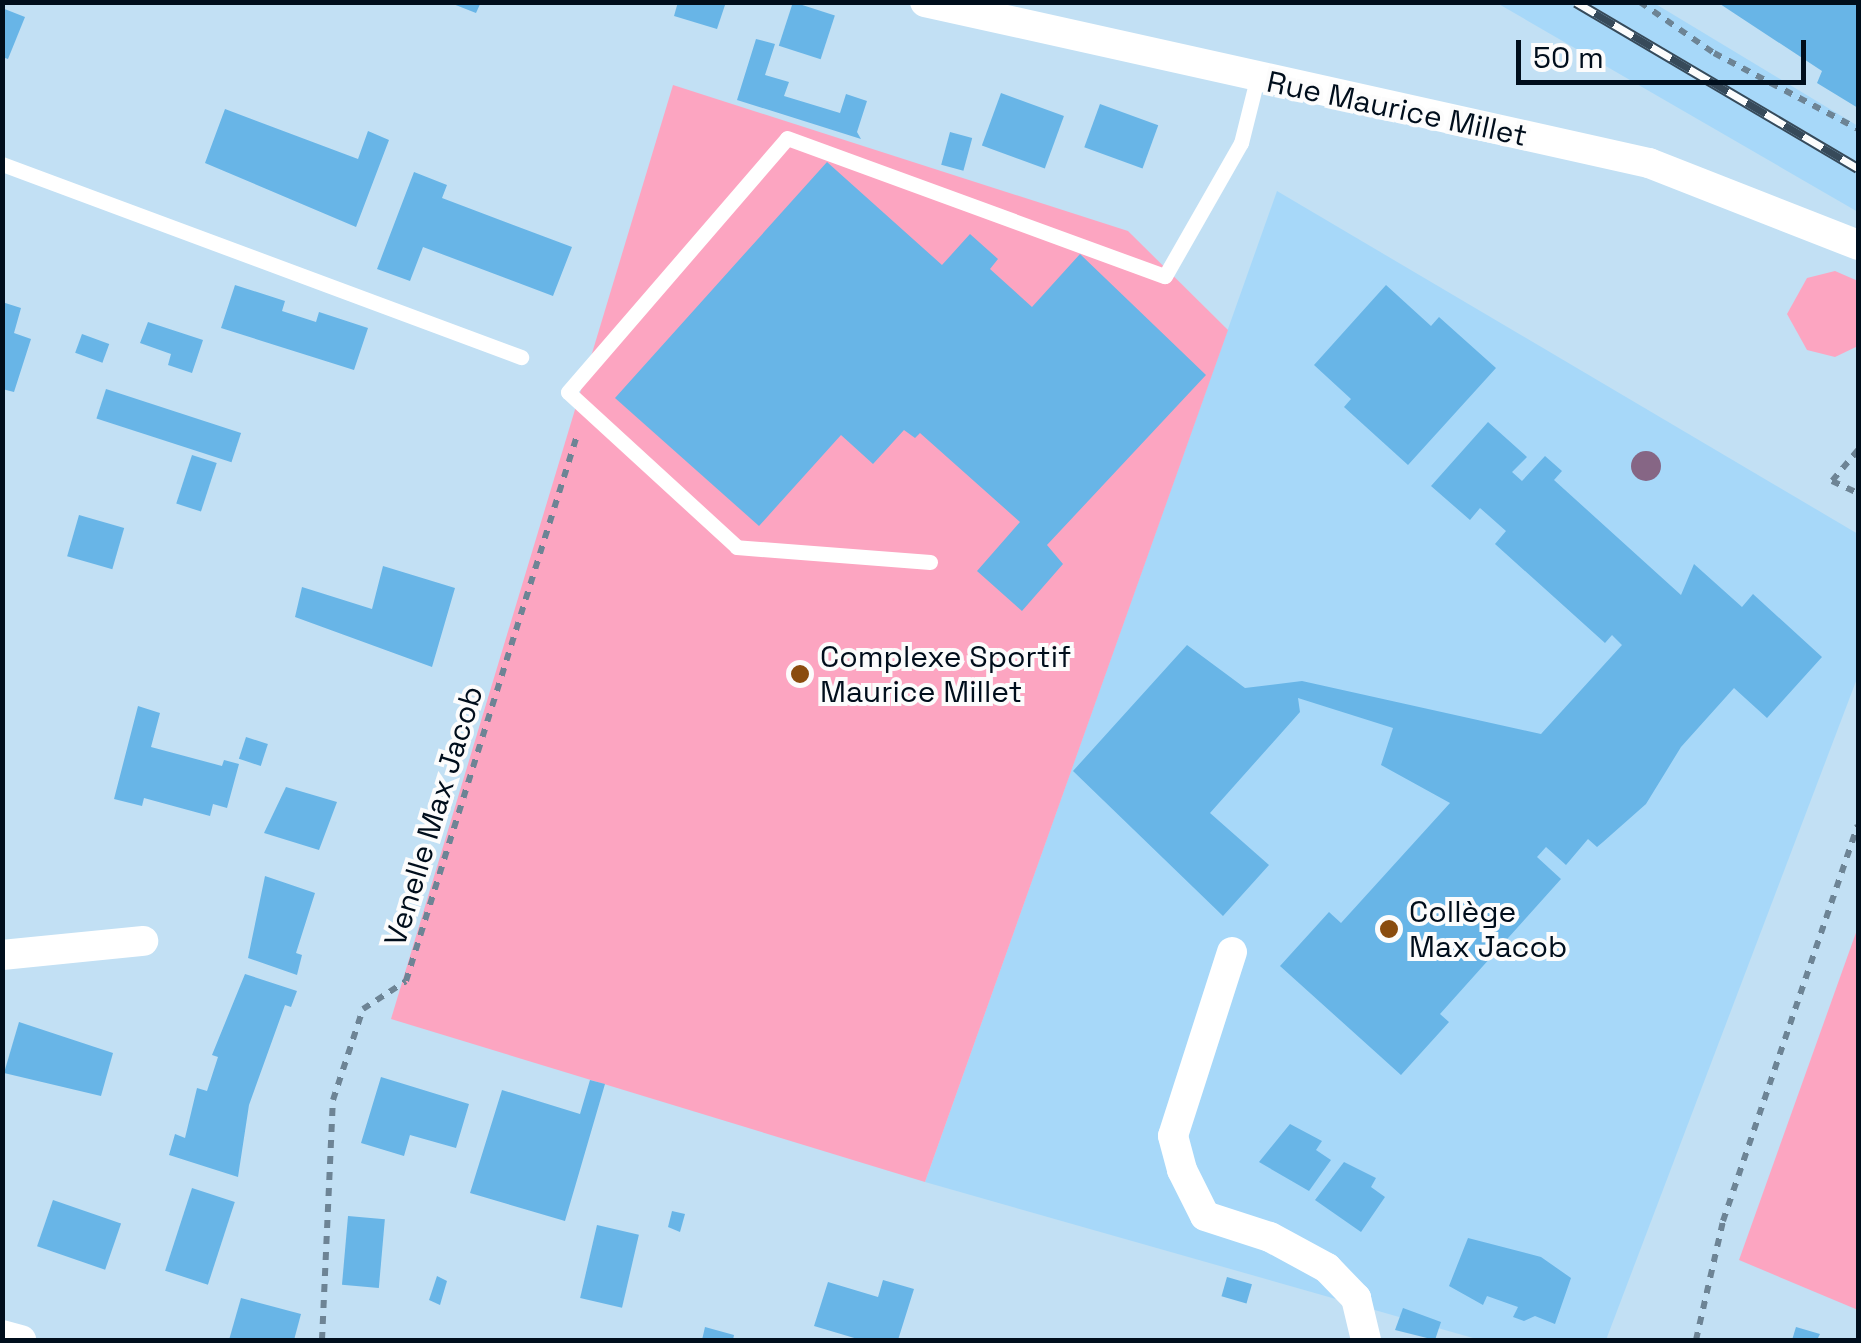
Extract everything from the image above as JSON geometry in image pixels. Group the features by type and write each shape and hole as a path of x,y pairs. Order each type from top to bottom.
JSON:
{"street":[{"name":"Rue Maurice Millet","path":"926,2 1257,79 1649,163 1858,245"},
{"path":"2,955 143,941"},
{"path":"1232,952 1173,1136 1182,1170 1204,1216 1270,1236 1327,1268 1356,1298 1366,1340"},
{"path":"2,1336 21,1340"}],"lane":[{"path":"930,562 737,547 568,392 787,138 1165,276 1241,143 1257,79"},
{"path":"2,164 521,357"}],"path":[{"path":"1640,2 1714,53 1858,129"},
{"name":"Venelle Max Jacob","path":"322,1340 333,1100 362,1009 406,981 585,408"},
{"path":"1858,450 1832,480 1858,493"},
{"path":"1696,1340 1723,1220 1858,825"}],"shaded area":[{"path":"1497,3 1654,3 1858,126 1858,212"},
{"name":"Complexe Sportif Maurice Millet","path":"673,85 1128,231 1228,330 925,1182 391,1019"},
{"name":"Collège Max Jacob","path":"1277,191 1858,534 1858,676 1606,1340 1480,1340 925,1182"},
{"path":"1835,271 1858,281 1858,346 1835,357 1807,350 1787,314 1807,278"},
{"path":"1858,927 1858,1310 1739,1260"}],"building":[{"path":"448,2 481,2 476,13"},
{"path":"678,2 726,2 717,29 674,16"},
{"path":"793,2 835,16 821,59 779,46"},
{"path":"1717,2 1858,2 1858,108 1817,83 1822,71"},
{"path":"2,8 25,17 8,59 2,57"},
{"path":"756,39 775,44 765,75 789,82 784,96 840,113 846,94 867,101 857,132 861,139 737,100"},
{"path":"1001,93 1064,116 1045,169 982,146"},
{"path":"1100,104 1158,125 1143,168 1084,147"},
{"path":"225,109 358,159 368,131 389,140 356,227 205,163"},
{"path":"950,132 972,138 963,171 941,165"},
{"path":"827,162 942,265 970,234 998,259 990,269 1032,307 1080,254 1206,375 1047,545 1063,564 1022,611 977,571 1020,522 920,433 915,438 904,430 873,464 841,435 759,526 615,398"},
{"path":"414,172 447,185 442,198 572,247 553,296 423,247 410,281 377,269"},
{"path":"235,285 285,301 282,311 316,322 319,312 368,328 354,370 221,328"},
{"path":"1386,285 1431,326 1439,317 1496,368 1408,465 1344,407 1351,399 1314,365"},
{"path":"2,302 21,308 14,333 31,339 14,392 2,389"},
{"path":"148,322 203,340 192,373 168,365 171,354 140,343"},
{"path":"82,334 109,344 102,363 75,353"},
{"path":"106,389 241,433 231,462 96,418"},
{"path":"1488,422 1527,457 1512,472 1522,481 1545,456 1562,471 1554,480 1681,595 1694,564 1742,607 1753,594 1822,657 1767,718 1734,688 1681,747 1646,804 1597,847 1588,839 1566,865 1546,847 1537,857 1561,879 1440,1014 1449,1022 1401,1075 1280,966 1329,912 1341,923 1450,803 1381,765 1393,728 1298,698 1300,712 1210,813 1269,865 1223,916 1073,771 1187,645 1245,688 1302,681 1541,734 1622,645 1612,635 1605,643 1495,544 1506,531 1480,508 1470,520 1431,486"},
{"path":"192,455 217,463 201,512 176,504"},
{"path":"79,515 124,528 112,569 67,556"},
{"path":"383,566 455,588 432,667 295,617 302,587 372,609"},
{"path":"138,706 160,713 151,747 222,766 224,760 239,764 227,808 213,804 210,816 144,798 142,806 114,799"},
{"path":"246,737 268,744 261,766 239,759"},
{"path":"286,787 337,802 319,850 264,833"},
{"path":"265,876 315,893 296,953 302,955 297,975 248,958"},
{"path":"245,974 297,991 291,1007 285,1005 249,1105 238,1177 169,1155 175,1134 185,1138 197,1088 207,1091 218,1057 212,1055"},
{"path":"19,1022 113,1053 101,1096 4,1073"},
{"path":"381,1077 469,1104 456,1148 410,1135 404,1156 361,1143"},
{"path":"590,1080 605,1084 565,1221 470,1193 502,1090 580,1114"},
{"path":"1290,1124 1322,1141 1316,1150 1331,1160 1309,1191 1259,1162"},
{"path":"1344,1162 1376,1178 1371,1187 1385,1197 1361,1232 1315,1200"},
{"path":"192,1188 235,1202 208,1285 165,1271"},
{"path":"53,1200 121,1223 105,1270 37,1246"},
{"path":"672,1211 685,1214 680,1232 668,1227"},
{"path":"348,1216 385,1219 379,1288 342,1285"},
{"path":"597,1225 639,1235 622,1308 580,1298"},
{"path":"1468,1238 1541,1257 1571,1278 1555,1324 1535,1316 1524,1321 1513,1317 1518,1307 1487,1296 1483,1305 1449,1286"},
{"path":"437,1276 447,1281 440,1305 429,1300"},
{"path":"1227,1277 1252,1284 1246,1303 1221,1296"},
{"path":"883,1280 914,1289 898,1340 861,1340 814,1326 828,1282 878,1297"},
{"path":"241,1298 301,1314 294,1340 229,1340"},
{"path":"1403,1308 1441,1322 1435,1340 1395,1330"},
{"path":"705,1327 734,1335 733,1340 702,1340"},
{"path":"1796,1327 1820,1334 1817,1340 1792,1340"}],"railway":[{"path":"1576,2 1858,168"}],"place":[{"name":"Complexe Sportif Maurice Millet","path":"800,674"},
{"name":"Collège Max Jacob","path":"1389,929"}]}
